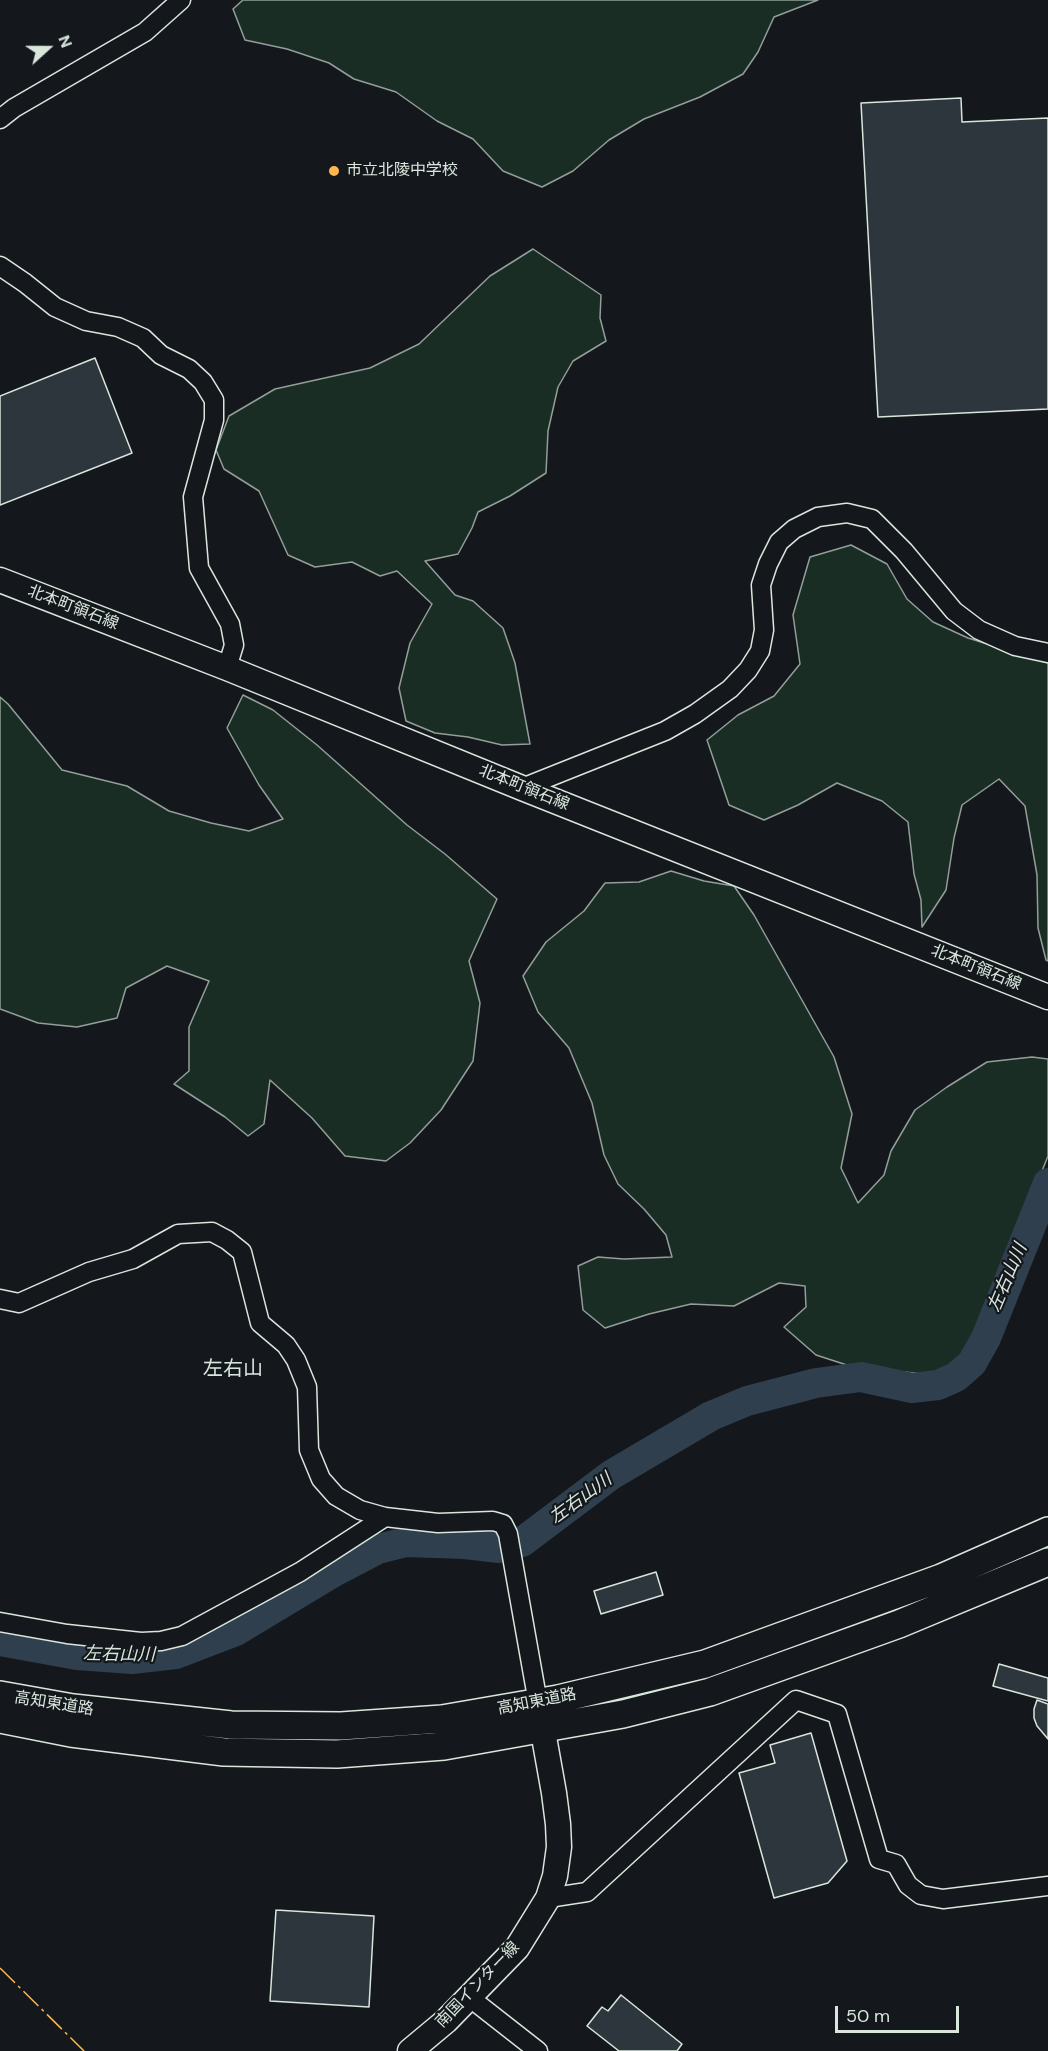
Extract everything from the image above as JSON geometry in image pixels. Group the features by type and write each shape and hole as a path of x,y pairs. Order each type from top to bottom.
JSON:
{"highway":[{"name":"高知東道路","path":"0,1695 73,1708 231,1725 341,1726 442,1719 538,1703 705,1664 941,1578 1048,1531"},
{"name":"高知東道路","path":"0,1719 71,1733 224,1752 337,1754 444,1746 623,1714 711,1692 899,1624 1048,1562"}],"main road":[{"name":"北本町領石線","path":"0,580 227,668 1048,997"},
{"name":"南国インター線","path":"410,2051 446,2021 517,1948 548,1898 555,1876 559,1847 554,1793 538,1703"}],"street":[{"path":"0,119 14,108 145,32 182,0"},
{"path":"0,266 55,307 86,321 118,327 143,338 161,355 189,369 203,382 214,400 214,420 193,496 199,568 230,624 234,645 227,668"},
{"path":"522,788 665,731 695,714 730,689 748,670 760,651 764,630 761,585 779,542 794,529 819,517 847,513 872,519 904,551 954,611 979,630 1015,646 1048,653"},
{"path":"0,1299 19,1304 89,1272 133,1259 178,1234 212,1232 227,1240 242,1252 260,1323 286,1345 296,1360 308,1387 309,1450 321,1479 336,1496 360,1510 385,1517 438,1523 493,1521 503,1524 508,1534 538,1703"},
{"path":"0,1622 68,1634 141,1642 161,1641 182,1636 300,1572 385,1517"},
{"path":"548,1898 587,1892 796,1700 837,1714 879,1859 896,1864 908,1885 921,1895 943,1899 1048,1886"},
{"path":"469,1997 538,2051"}],"green space":[{"path":"243,0 818,0 774,17 758,52 743,74 700,97 644,119 609,140 573,171 542,187 503,171 473,139 437,121 396,92 354,79 329,63 287,49 245,40 233,9"},
{"path":"533,249 601,295 600,318 606,341 573,361 558,387 548,431 546,473 510,496 478,512 458,554 425,561 455,595 473,601 503,628 515,663 530,744 502,745 468,737 435,733 406,721 399,688 410,643 432,604 397,571 380,576 352,562 315,567 288,555 259,491 224,469 216,450 229,416 275,389 370,368 419,344 490,276"},
{"path":"851,545 887,564 907,599 933,622 968,638 1048,663 1048,961 1038,928 1037,875 1025,806 999,779 962,805 946,890 922,927 921,900 914,874 908,822 882,801 837,783 798,805 764,820 729,805 707,740 738,715 774,696 800,664 793,615 810,557"},
{"path":"243,695 273,710 317,745 407,825 497,899 469,961 480,1003 473,1061 441,1110 410,1143 386,1161 345,1156 312,1118 270,1080 264,1124 248,1136 225,1117 174,1084 189,1071 189,1027 209,981 167,966 126,988 117,1018 77,1027 38,1023 0,1009 0,697 62,770 127,786 169,811 249,831 283,819 259,785 227,728"},
{"path":"671,871 704,881 734,886 754,915 834,1057 852,1114 841,1168 858,1203 884,1175 891,1151 915,1110 987,1062 1032,1057 1048,1059 1048,1156 976,1334 963,1355 935,1375 853,1367 816,1355 784,1327 806,1307 805,1286 779,1283 734,1306 691,1304 605,1328 583,1310 578,1266 598,1257 624,1259 672,1257 666,1235 618,1184 604,1155 592,1103 569,1048 538,1012 523,976 546,942 584,911 605,883 639,882"}],"building":[{"path":"961,98 962,122 1048,118 1048,409 878,417 861,103"},
{"path":"95,358 132,453 0,505 0,396"},
{"path":"656,1572 663,1595 601,1614 594,1591"},
{"path":"999,1664 1048,1678 1048,1701 993,1686"},
{"path":"1037,1700 1048,1704 1048,1739 1037,1726 1034,1718"},
{"path":"811,1733 847,1861 828,1883 774,1898 739,1773 775,1763 770,1745"},
{"path":"276,1910 374,1916 369,2007 270,2001"},
{"path":"621,1995 682,2044 677,2051 619,2051 587,2026 602,2007 608,2011"}],"waterway":[{"name":"左右山川","path":"0,1641 77,1655 132,1659 176,1654 236,1631 334,1572 378,1549 406,1542 465,1544 499,1548 522,1542 611,1475 711,1416 747,1401 816,1383 861,1377 912,1388 938,1385 956,1377 972,1363 986,1338 1048,1183"}],"power":[{"path":"0,1968 84,2051"}],"place":[{"name":"市立北陵中学校","path":"334,171"}],"district":[{"name":"左右山","path":"233,1370"}]}
